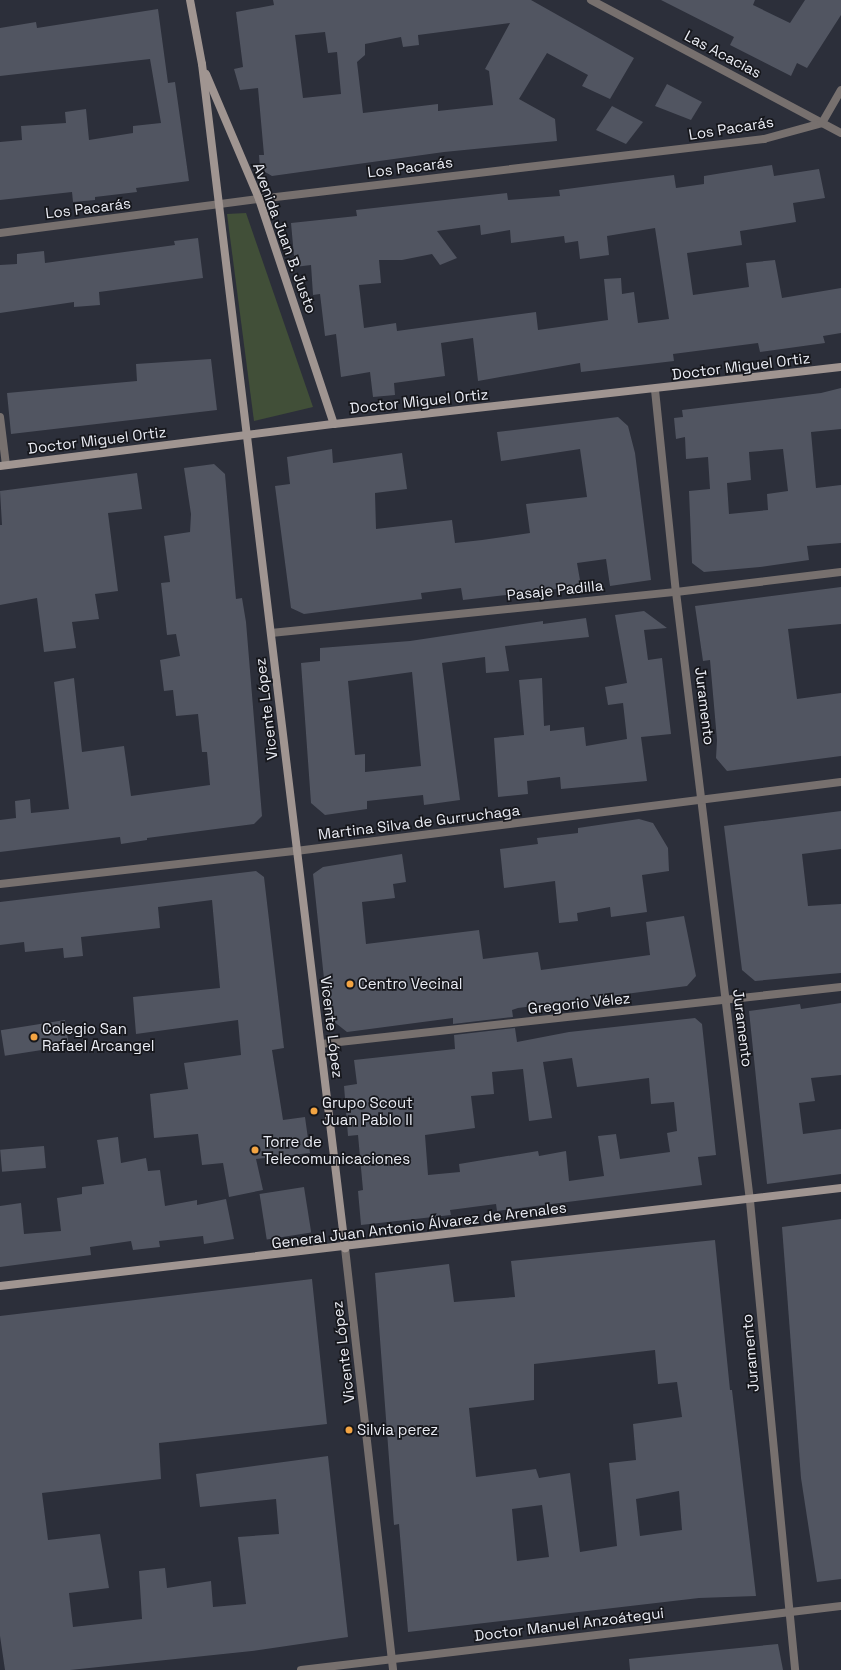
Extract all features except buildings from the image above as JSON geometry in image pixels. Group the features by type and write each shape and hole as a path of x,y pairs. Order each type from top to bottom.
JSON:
{"street":[{"name":"Avenida Juan B. Justo","path":"190,0 202,64 245,436"},
{"name":"Las Acacias","path":"591,0 841,133"},
{"name":"Avenida Juan B. Justo","path":"202,64 259,199 334,424"},
{"path":"822,123 841,90"},
{"name":"Los Pacarás","path":"0,233 259,199 764,139 822,123"},
{"name":"Doctor Miguel Ortiz","path":"3,466 334,424 655,390 841,368"},
{"name":"Juramento","path":"655,390 676,592 704,801 725,1001 750,1201 788,1613 795,1670"},
{"path":"0,417 3,466"},
{"name":"Vicente López","path":"245,436 271,633 296,851 345,1248 393,1670"},
{"name":"Pasaje Padilla","path":"271,633 676,592 841,572"},
{"name":"Martina Silva de Gurruchaga","path":"0,884 296,851 704,801 841,782"},
{"name":"Gregorio Vélez","path":"320,1044 725,1001 841,987"},
{"name":"General Juan Antonio Álvarez de Arenales","path":"0,1286 750,1201 841,1188"},
{"name":"Doctor Manuel Anzoátegui","path":"301,1670 841,1606"}],"green space":[{"path":"246,213 313,407 254,421 227,214"}],"place":[{"name":"Centro Vecinal","path":"350,984"},
{"name":"Colegio San Rafael Arcangel","path":"34,1037"},
{"name":"Grupo Scout Juan Pablo II","path":"314,1111"},
{"name":"Torre de Telecomunicaciones","path":"255,1150"},
{"name":"Silvia perez","path":"349,1430"}]}
